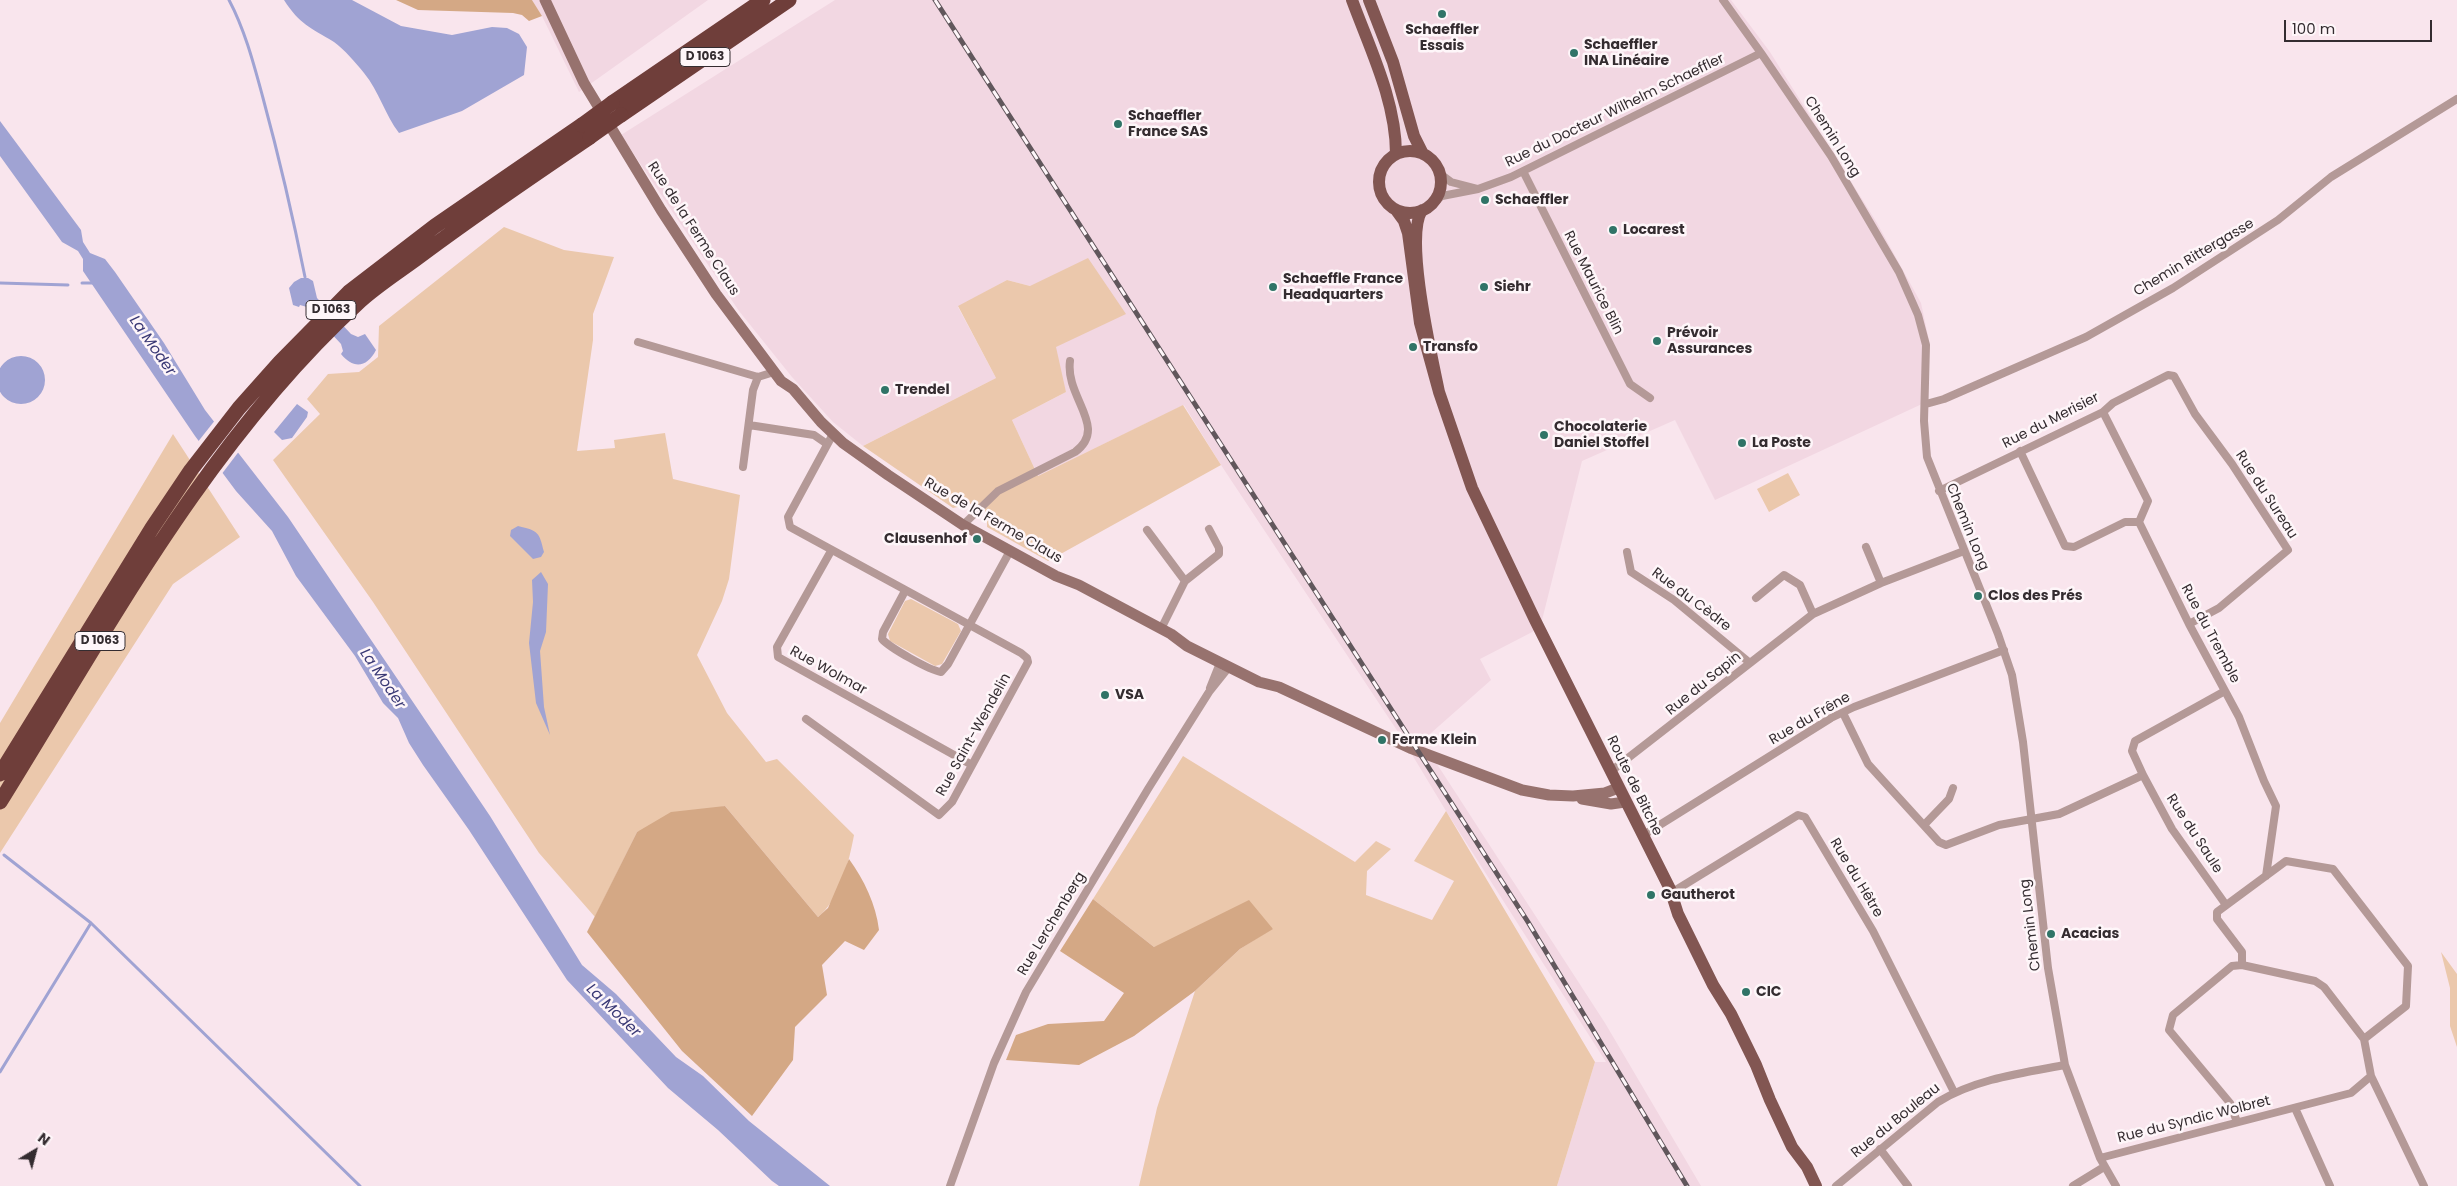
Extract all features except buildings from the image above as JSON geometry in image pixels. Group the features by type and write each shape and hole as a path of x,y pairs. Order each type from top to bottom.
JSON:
{"highway":[{"name":"D 1063","path":"0,774 152,528 191,470 244,414 289,374 359,302 763,0"},
{"name":"D 1063","path":"617,109 789,0"},
{"name":"D 1063","path":"0,802 164,537 244,414"}],"main road":[{"path":"1352,0 1389,101 1396,133 1396,154"},
{"path":"1369,0 1393,62 1414,136 1423,154 1433,162 1439,173 1440,185 1434,201 1422,210 1409,213 1396,210 1383,198 1379,182 1382,168 1396,154 1410,151 1423,154"},
{"name":"Route de Bitche","path":"1396,210 1404,221 1408,233 1420,323 1439,392 1472,488 1671,893 1678,914 1756,1065 1792,1147 1807,1167 1816,1186"},
{"name":"Route de Bitche","path":"1422,210 1417,235 1419,273 1426,325 1439,392"}],"street":[{"name":"Rue de la Ferme Claus","path":"544,0 588,89 676,234 716,294 778,376 810,407 833,434 888,475 963,525 1161,628 1185,645 1225,665 1426,754 1522,790 1549,795 1573,796"},
{"name":"Chemin Long","path":"1723,0 1762,52 1831,156 1910,295 1926,345 1925,445 1931,470 2004,650 2012,675 2032,820 2048,968 2065,1065 2100,1158 2116,1186"},
{"name":"Rue du Docteur Wilhelm Schaeffler","path":"1434,201 1442,196 1493,185 1523,172 1762,52"},
{"name":"Chemin Rittergasse","path":"1926,404 1944,399 2086,337 2173,288 2278,220 2330,177 2457,99"},
{"name":"Rue Maurice Blin","path":"1523,172 1630,384 1650,398"},
{"path":"1439,173 1451,182 1478,189"},
{"path":"638,342 758,377 778,376"},
{"path":"963,525 998,491 1075,452 1085,443 1089,427 1072,387 1069,376 1070,361"},
{"name":"Rue du Merisier","path":"1939,492 2103,412 2113,403 2137,391 2168,376 2174,376"},
{"name":"Rue du Sureau","path":"2174,376 2195,414 2232,464 2288,550 2219,608 2189,624"},
{"path":"743,467 753,390 758,377"},
{"path":"2020,451 2065,546 2074,547 2125,522 2139,522 2148,501 2103,412"},
{"path":"748,425 814,436 827,444"},
{"name":"Rue Saint-Wendelin","path":"806,719 939,815 952,802 1028,662 1025,655 794,530 788,520 833,434"},
{"name":"Rue du Tremble","path":"2139,522 2189,624 2239,716 2264,781 2276,806 2266,876"},
{"path":"1161,628 1185,581 1219,554 1219,548 1209,529"},
{"path":"1146,530 1185,581"},
{"path":"1866,548 1881,583"},
{"name":"Rue Wolmar","path":"831,551 777,647 778,657 972,765"},
{"path":"906,591 883,632 882,639 888,645 932,670 938,672 944,670 1010,551"},
{"name":"Rue du Sapin","path":"1610,772 1813,614 1881,583 1964,551"},
{"name":"Rue du Cèdre","path":"1627,552 1631,572 1674,600 1750,663"},
{"path":"1756,598 1784,574 1800,585 1813,614"},
{"name":"Rue du Frêne","path":"1642,836 1843,713 2004,650"},
{"name":"Rue Lerchenberg","path":"950,1186 994,1063 1026,992 1142,797 1225,665"},
{"name":"Rue du Saule","path":"2225,691 2135,741 2132,751 2172,829 2226,905"},
{"path":"1843,713 1868,764 1939,842 1946,844 1999,825 2059,814 2144,775"},
{"path":"1573,796 1605,793 1618,788"},
{"path":"1924,824 1949,799 1953,788"},
{"path":"1573,796 1604,804 1625,802"},
{"name":"Rue du Hêtre","path":"1671,893 1798,816 1805,817 1873,931 1954,1092"},
{"path":"2242,965 2242,952 2217,919 2217,912 2286,861 2333,869 2408,966 2406,1006 2364,1038"},
{"path":"2237,1122 2230,1103 2169,1030 2173,1015 2232,966 2242,965 2315,981 2324,987 2364,1038 2371,1076 2424,1186"},
{"name":"Rue du Bouleau","path":"1836,1186 1938,1102 1954,1092 1980,1083 2065,1065"},
{"name":"Rue du Syndic Wolbret","path":"2100,1158 2351,1093 2371,1076"},
{"path":"2295,1108 2330,1186"},
{"path":"1880,1149 1908,1186"},
{"path":"2073,1186 2104,1167"}],"shaded area":[{"path":"396,0 532,0 542,16 529,21 522,15 513,13 418,10"},
{"path":"532,0 708,0 579,92 542,16"},
{"path":"835,0 1731,0 1770,52 1877,223 1921,303 1930,345 1922,404 1715,500 1675,420 1582,461 1540,628 1480,659 1491,680 1422,741 1605,1023 1701,1186 1557,1186 1595,1062 1606,1062 1446,811 1402,738 1221,465 1184,405 1038,476 1012,420 1066,392 1030,286 1007,280 958,307 996,378 863,446 833,422 792,377 739,311 621,135"},
{"path":"504,227 564,250 614,257 593,314 593,340 577,451 615,448 614,440 665,433 673,479 740,495 729,579 722,601 697,655 727,713 766,762 777,759 854,835 846,868 838,890 826,909 818,917 725,806 637,832 595,917 539,853 373,602 273,460 320,414 307,399 328,374 359,372 378,357 379,326"},
{"path":"1088,258 1126,314 1056,347 1066,392 1012,420 1038,476 1183,405 1221,465 1048,561 987,527 987,513 975,503 953,508 863,446 996,378 958,306 1007,280 1030,286"},
{"path":"173,434 240,537 173,584 0,853 0,723"},
{"path":"1788,473 1800,495 1769,512 1757,489"},
{"path":"911,599 958,624 961,631 942,664 935,666 890,641 888,634 905,601"},
{"path":"1183,756 1355,862 1376,841 1391,849 1367,871 1366,895 1432,920 1454,881 1414,861 1446,811 1595,1062 1557,1186 1139,1186 1157,1108 1195,991 1240,949 1273,928 1154,947 1093,899"},
{"path":"725,806 818,917 828,908 849,859 860,875 868,893 875,911 879,930 864,950 845,941 822,965 827,995 795,1027 793,1060 752,1116 682,1051 587,932 637,832 671,812"},
{"path":"1093,899 1154,947 1249,900 1273,929 1240,949 1195,991 1134,1036 1079,1065 1006,1060 1016,1035 1048,1024 1104,1021 1124,993 1060,951"},
{"path":"2441,952 2457,974 2457,1047 2450,1026 2450,988"}],"water":[{"path":"284,0 352,0 401,26 452,35 492,27 507,28 519,34 527,47 524,75 462,111 399,133 374,87 346,52 295,15"},
{"name":"La Moder","path":"0,121 81,230 83,242 90,253 105,259 115,272 164,343 205,410 288,517 490,816 582,965 616,994 676,1057 703,1076 749,1121 830,1186 779,1186 772,1181 718,1130 668,1088 567,980 469,830 423,765 409,743 398,718 383,703 355,656 296,576 272,531 236,491 195,436 83,271 83,259 78,251 62,242 0,156"},
{"path":"301,278 308,278 313,281 317,298 351,334 358,337 365,334 376,350 368,360 360,364 350,362 341,354 343,351 341,344 307,307 293,305 289,288"},
{"path":"21,356 30,358 38,363 43,371 45,380 43,389 38,397 30,402 21,404 12,402 4,397 -1,389 -3,380 -1,371 4,363 12,358"},
{"path":"297,404 308,412 307,417 292,438 282,440 274,432"},
{"path":"518,526 537,533 544,552 541,557 533,559 510,536 511,530"},
{"path":"541,572 548,584 546,632 540,651 544,707 550,735 536,703 529,643 533,602 532,580"}],"pier":[{"path":"216,419 240,450 221,475 197,443"}],"waterway":[{"path":"229,0 253,60 286,187 305,277"},
{"path":"0,283 68,285"},
{"path":"82,283 94,283"},
{"path":"4,855 91,923 360,1186"},
{"path":"0,1072 91,923"}],"railway":[{"path":"935,0 1528,922 1687,1186"}],"place":[{"name":"Schaeffler Essais","path":"1442,14"},
{"name":"Schaeffler INA Linéaire","path":"1574,53"},
{"name":"Schaeffler France SAS","path":"1118,124"},
{"name":"Schaeffler","path":"1485,200"},
{"name":"Locarest","path":"1613,230"},
{"name":"Schaeffle France Headquarters","path":"1273,287"},
{"name":"Siehr","path":"1484,287"},
{"name":"Prévoir Assurances","path":"1657,341"},
{"name":"Transfo","path":"1413,347"},
{"name":"Trendel","path":"885,390"},
{"name":"Chocolaterie Daniel Stoffel","path":"1544,435"},
{"name":"La Poste","path":"1742,443"},
{"name":"Clausenhof","path":"977,539"},
{"name":"Clos des Prés","path":"1978,596"},
{"name":"VSA","path":"1105,695"},
{"name":"Ferme Klein","path":"1382,740"},
{"name":"Gautherot","path":"1651,895"},
{"name":"Acacias","path":"2051,934"},
{"name":"CIC","path":"1746,992"}]}
